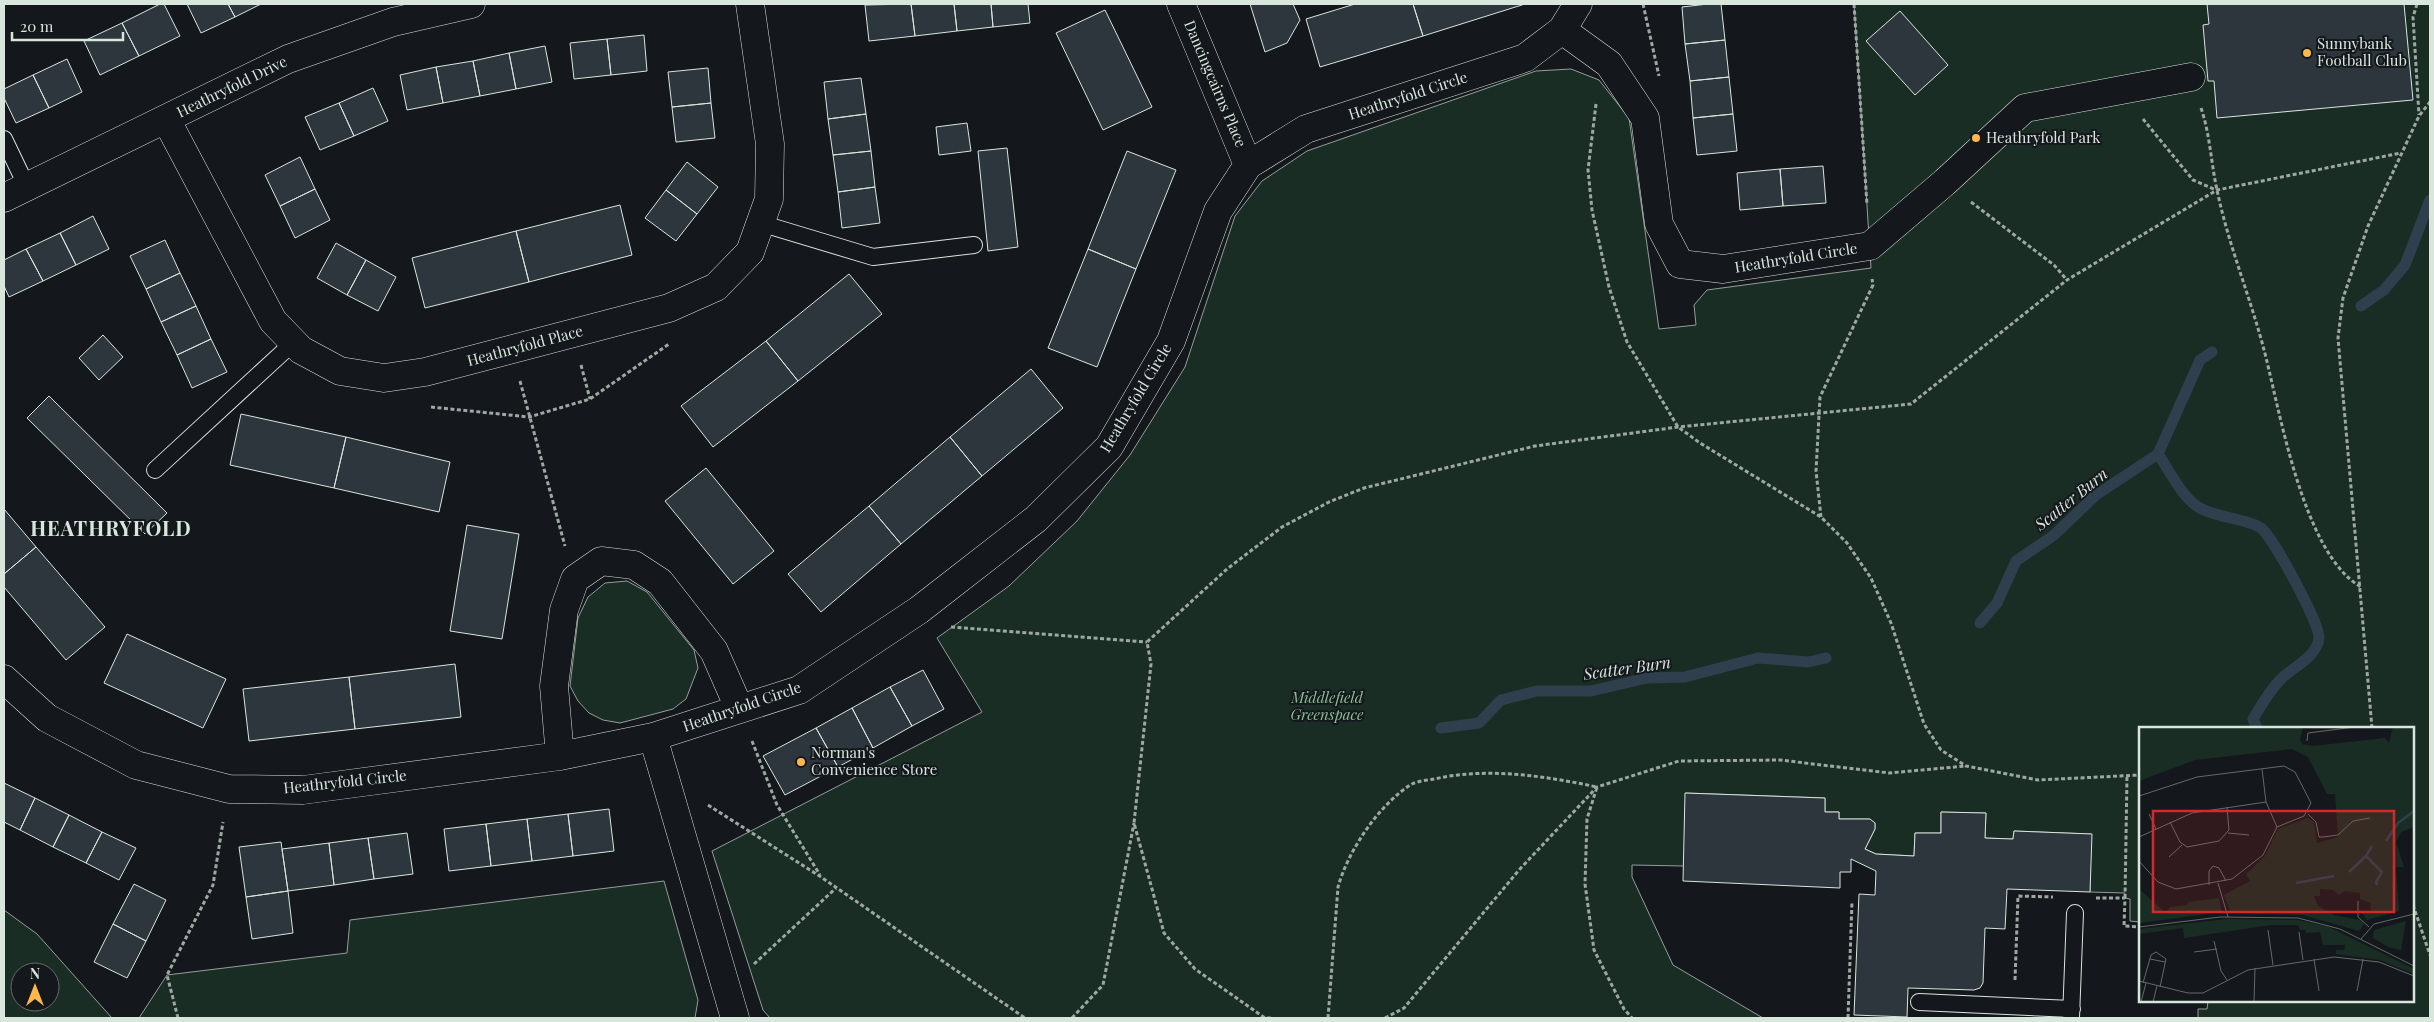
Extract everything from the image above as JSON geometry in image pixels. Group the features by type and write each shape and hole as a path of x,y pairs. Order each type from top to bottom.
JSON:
{"street":[{"name":"Heathryfold Drive","path":"15,192 288,59 393,22 471,4"},
{"name":"Heathryfold Place","path":"166,119 273,321 301,350 340,371 384,378 425,372 670,308 716,286 750,252 769,199 770,144 750,4"},
{"name":"Dancingcairns Place","path":"1181,4 1248,165"},
{"name":"Heathryfold Circle","path":"4,679 47,718 136,765 229,788 303,790 560,756 653,737 799,690 919,610 1036,519 1109,447 1171,341 1218,212 1248,165 1306,129 1525,58 1562,30 1578,4"},
{"name":"Heathryfold Circle","path":"1562,30 1609,64 1645,118 1659,224 1680,264 1722,269 1870,246 1945,182 2025,108 2191,77"},
{"path":"560,756 554,686 564,610 575,579 601,561 634,564 660,582 714,651 739,708"},
{"path":"653,737 671,805 735,1018"}],"lane":[{"path":"4,139 15,192"},
{"path":"760,223 873,257 974,245"},
{"path":"155,470 294,342"},
{"path":"1919,1002 2072,1014 2075,913"}],"path":[{"path":"1643,4 1660,82"},
{"path":"1821,517 1816,472 1820,397 1873,285 1854,4"},
{"path":"2417,4 2412,17 2419,116"},
{"path":"1609,64 1599,80 1588,170 1592,210 1609,287 1628,342 1678,427 1700,443 1821,517 1847,543 1870,578 1891,624 1924,724 1941,750 1966,766"},
{"path":"2191,77 2206,120 2217,190 2263,347 2290,460 2309,515 2334,561 2352,581 2361,587"},
{"path":"2123,90 2150,129 2194,180 2217,190"},
{"path":"2372,727 2338,338 2343,298 2368,226 2419,116 2430,102"},
{"path":"919,610 953,627 1148,642 1227,569 1282,527 1329,502 1355,491 1535,446 1678,427 1911,404 2067,280 2217,190 2401,153"},
{"path":"1945,182 2054,265 2067,280"},
{"path":"423,406 529,418 590,400 670,343"},
{"path":"512,349 529,418 575,579"},
{"path":"1072,1018 1103,985 1134,823 1151,664 1148,642"},
{"path":"739,708 777,805 821,877"},
{"path":"1328,1018 1338,887 1342,872 1373,818 1413,784 1459,774 1547,777 1597,787 1679,761 1780,760 1889,773 1966,766 2038,780 2139,775"},
{"path":"2125,898 2127,776"},
{"path":"1385,1018 1404,1008 1519,870 1597,787"},
{"path":"1597,787 1587,819 1585,884 1594,950 1624,1010 1632,1018"},
{"path":"178,1018 167,975 213,885 229,788"},
{"path":"671,805 698,799 821,877 1025,1018"},
{"path":"1134,823 1164,933 1195,968 1265,1018 1271,1018"},
{"path":"722,976 749,968 836,888"},
{"path":"1848,1018 1852,902"},
{"path":"2414,908 2430,955"}],"green space":[{"name":"Middlefield Greenspace","path":"1854,4 2430,4 2430,1018 2198,1018 2198,1009 2207,1009 2208,1002 2414,1002 2414,727 2139,727 2139,922 2130,921 2130,899 2125,898 2125,893 2090,892 2091,834 2014,831 2013,839 1985,838 1986,813 1941,812 1941,833 1915,833 1914,856 1876,854 1865,849 1875,829 1875,823 1869,819 1839,819 1839,812 1825,812 1825,798 1686,793 1684,866 1632,865 1632,877 1673,965 1763,1018 770,1018 763,1010 712,851 982,712 937,638 1009,586 1077,521 1130,455 1185,367 1235,216 1262,181 1307,151 1536,71 1571,69 1599,80 1629,118 1659,329 1696,325 1694,305 1707,290 1871,268"},
{"path":"627,581 647,592 694,650 698,668 686,699 673,709 620,723 603,720 589,713 578,701 570,686 578,618 588,597 605,583"},
{"path":"664,881 698,1000 695,1018 139,1018 167,975 347,953 350,920"},
{"path":"4,910 37,934 112,1018 4,1018"}],"building":[{"path":"160,4 164,4 180,36 139,56 122,23"},
{"path":"187,4 228,4 235,17 201,33"},
{"path":"228,4 261,4 235,17"},
{"path":"911,4 915,36 869,41 865,5"},
{"path":"911,4 954,4 957,31 915,36"},
{"path":"954,4 991,4 993,27 957,31"},
{"path":"991,4 1028,4 1030,23 993,27"},
{"path":"1250,4 1293,4 1300,20 1287,43 1265,52"},
{"path":"1355,4 1413,4 1423,36 1320,67 1306,19"},
{"path":"1413,4 1525,4 1423,36"},
{"path":"1721,4 1725,40 1685,44 1682,7"},
{"name":"Sunnybank Football Club","path":"2207,4 2404,4 2413,100 2217,118 2214,81 2208,81 2203,25 2209,24"},
{"path":"1105,10 1152,107 1103,130 1056,33"},
{"path":"1900,11 1948,65 1915,95 1866,41"},
{"path":"122,23 139,56 100,75 84,41"},
{"path":"644,35 647,71 611,75 607,39"},
{"path":"607,39 611,75 574,79 570,43"},
{"path":"1725,40 1729,77 1690,81 1685,44"},
{"path":"545,46 552,82 516,89 509,53"},
{"path":"509,53 516,89 480,96 473,61"},
{"path":"67,59 82,92 49,108 33,75"},
{"path":"473,61 480,96 443,103 436,67"},
{"path":"436,67 443,103 407,110 400,75"},
{"path":"708,68 711,103 672,107 668,72"},
{"path":"33,75 49,108 16,123 4,98 4,89"},
{"path":"1729,77 1733,114 1693,118 1690,81"},
{"path":"861,78 866,114 828,119 824,82"},
{"path":"373,88 388,121 354,136 339,103"},
{"path":"339,103 354,136 320,150 305,117"},
{"path":"711,103 715,138 676,142 672,107"},
{"path":"866,114 871,151 833,155 828,119"},
{"path":"1733,114 1737,151 1697,155 1693,118"},
{"path":"967,123 971,151 939,155 936,127"},
{"path":"1007,148 1018,247 988,251 978,151"},
{"path":"871,151 875,187 838,192 833,155"},
{"path":"1127,151 1176,170 1136,269 1088,249"},
{"path":"300,157 315,189 280,206 265,175"},
{"path":"687,162 718,187 697,214 666,190"},
{"path":"1823,166 1826,203 1783,206 1780,169"},
{"path":"1780,169 1783,206 1740,210 1737,173"},
{"path":"875,187 880,223 842,228 838,192"},
{"path":"315,189 330,220 295,238 280,206"},
{"path":"666,190 697,214 676,241 645,218"},
{"path":"620,205 632,255 529,282 516,231"},
{"path":"93,216 109,249 76,265 60,233"},
{"path":"516,231 529,282 425,308 412,258"},
{"path":"60,233 76,265 43,281 26,249"},
{"path":"165,240 180,273 146,289 130,256"},
{"path":"336,243 366,260 347,295 317,278"},
{"path":"26,249 43,281 9,297 4,286 4,260"},
{"path":"1088,249 1136,269 1097,367 1048,348"},
{"path":"366,260 396,277 378,311 347,295"},
{"path":"180,273 196,306 161,322 146,289"},
{"path":"849,274 882,314 798,381 766,341"},
{"path":"196,306 211,339 177,355 161,322"},
{"path":"103,335 123,357 99,380 79,358"},
{"path":"211,339 227,372 192,388 177,355"},
{"path":"766,341 798,381 713,447 681,406"},
{"path":"1031,369 1063,408 982,476 950,437"},
{"path":"49,396 167,513 145,534 27,418"},
{"path":"241,414 346,437 334,488 230,465"},
{"path":"346,437 450,462 439,512 334,488"},
{"path":"950,437 982,476 901,544 869,506"},
{"path":"706,468 774,551 733,584 665,501"},
{"path":"869,506 901,544 821,612 788,574"},
{"path":"4,509 36,547 4,574"},
{"path":"467,525 519,534 502,639 450,631"},
{"path":"36,547 105,627 66,660 4,587 4,574"},
{"path":"127,634 226,679 203,728 104,683"},
{"path":"455,664 461,717 355,729 349,677"},
{"path":"923,670 944,709 912,726 890,687"},
{"path":"349,677 355,729 249,741 243,689"},
{"path":"890,687 912,726 873,748 852,708"},
{"path":"852,708 873,748 838,767 816,728"},
{"name":"Norman's Convenience Store","path":"816,728 838,767 785,795 763,756"},
{"path":"4,783 35,798 20,830 4,822"},
{"path":"1685,793 1825,798 1825,812 1839,812 1839,819 1870,819 1875,823 1875,829 1865,849 1876,854 1914,856 1915,833 1941,833 1941,812 1986,813 1985,838 2013,839 2014,831 2092,834 2090,892 2007,889 2005,929 1985,928 1983,983 1980,988 1974,990 1908,988 1907,1017 1854,1015 1859,894 1875,895 1876,871 1851,859 1851,872 1840,872 1840,888 1683,881"},
{"path":"35,798 69,815 53,847 20,830"},
{"path":"609,809 614,851 573,856 568,814"},
{"path":"568,814 573,856 532,861 527,819"},
{"path":"69,815 102,832 86,863 53,847"},
{"path":"527,819 532,861 491,866 486,824"},
{"path":"486,824 491,866 449,871 444,829"},
{"path":"102,832 136,848 119,880 86,863"},
{"path":"407,833 413,874 374,879 368,838"},
{"path":"368,838 374,879 334,885 329,843"},
{"path":"281,842 288,891 246,897 239,847"},
{"path":"329,843 334,885 288,891 282,849"},
{"path":"134,884 166,900 146,941 113,924"},
{"path":"288,891 293,933 252,939 246,897"},
{"path":"113,924 146,941 127,978 94,962"}],"waterway":[{"name":"Scatter Burn","path":"2361,306 2384,290 2405,265 2430,200"},
{"name":"Scatter Burn","path":"1980,623 1997,603 2016,561 2054,535 2096,495 2158,454 2200,360 2212,352"},
{"path":"2158,454 2182,491 2194,504 2214,514 2248,522 2261,528 2285,563 2312,616 2319,638 2317,645 2304,661 2281,679 2273,688 2253,719 2257,727"},
{"name":"Scatter Burn","path":"1441,728 1479,723 1501,700 1537,691 1591,691 1647,678 1685,677 1758,658 1808,662 1826,658"}],"place":[{"name":"Sunnybank Football Club","path":"2307,53"},
{"name":"Heathryfold Park","path":"1976,138"},
{"name":"Norman's Convenience Store","path":"801,762"}],"district":[{"name":"HEATHRYFOLD","path":"111,529"}]}
